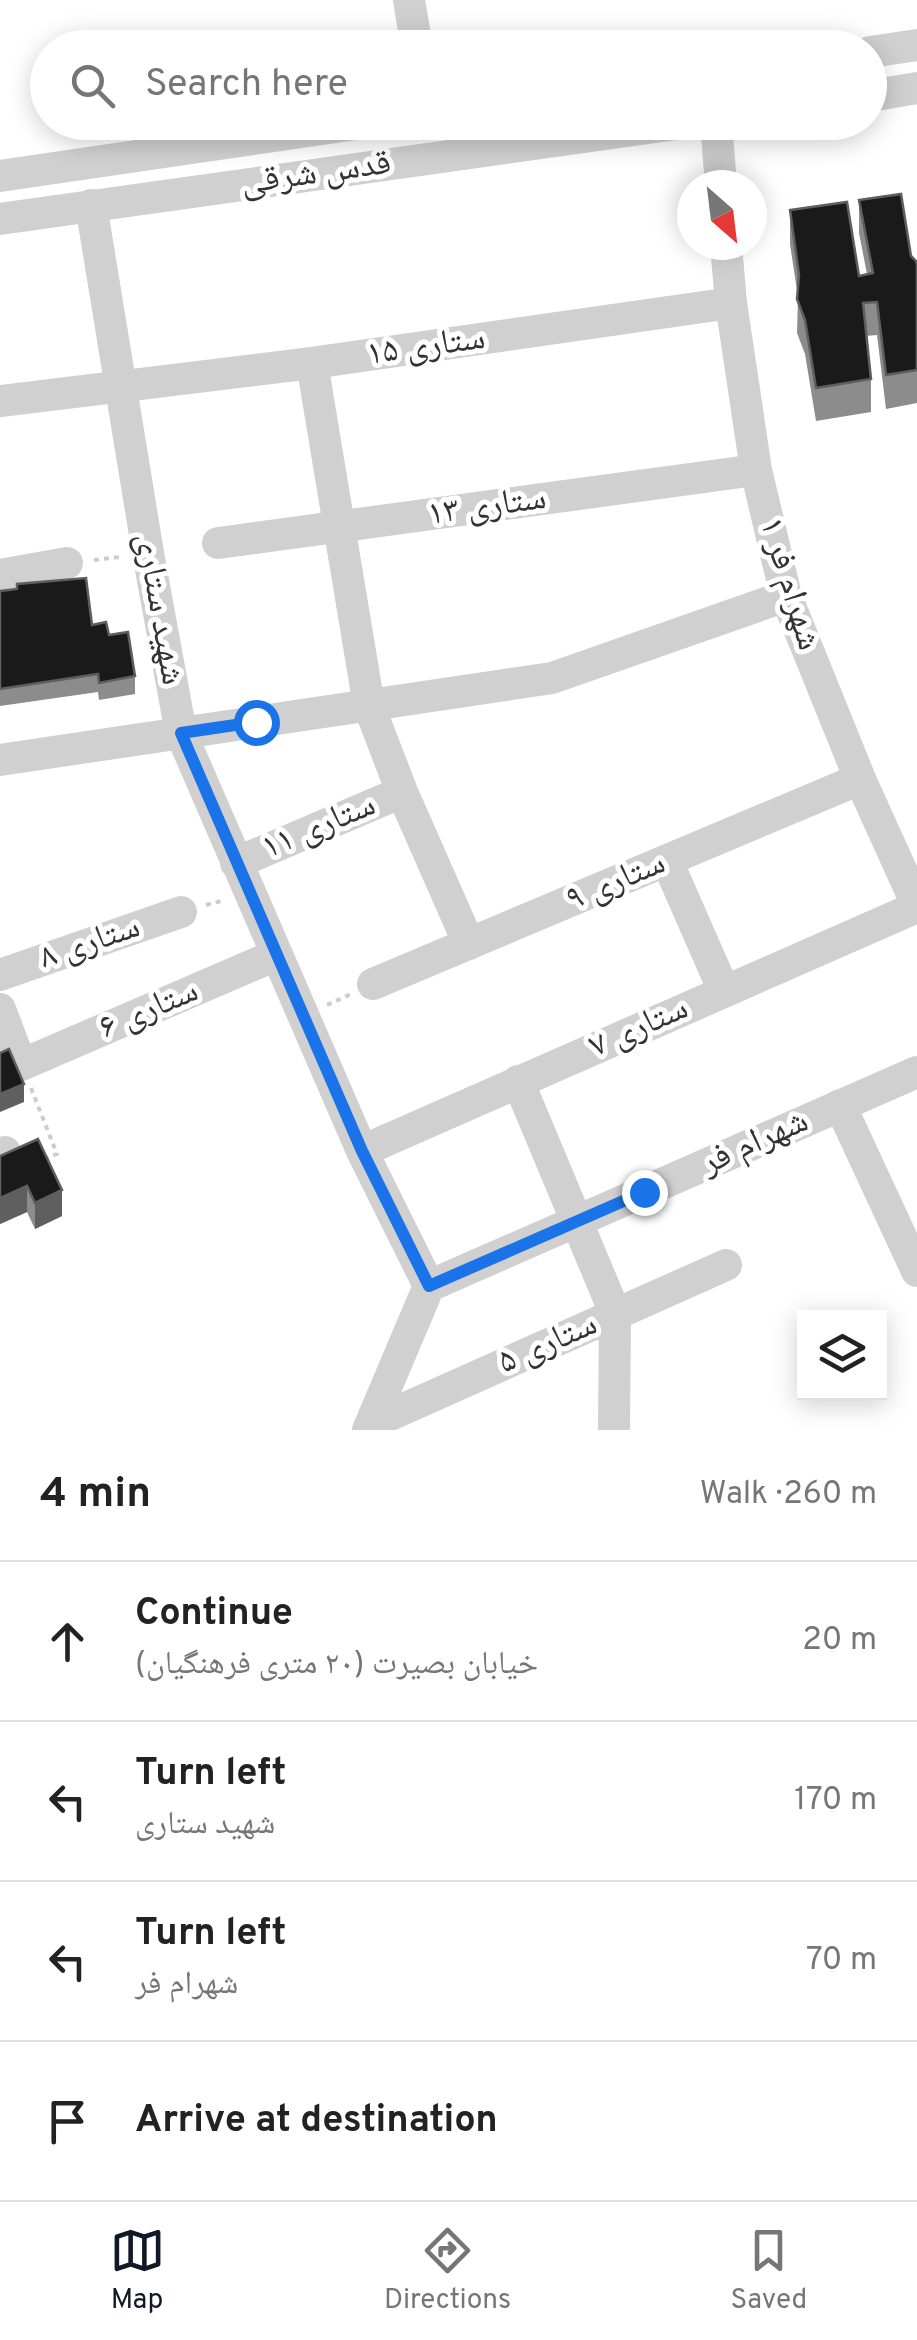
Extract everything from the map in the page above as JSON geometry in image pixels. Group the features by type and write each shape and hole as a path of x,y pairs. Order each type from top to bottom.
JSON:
{"street":[{"path":"409,0 413,30"},
{"path":"887,50 917,46"},
{"path":"887,93 917,88"},
{"path":"0,176 250,140"},
{"name":"قدس شرقی","path":"0,219 561,140"},
{"path":"717,140 720,170"},
{"path":"196,148 200,190"},
{"name":"شهید ستاری","path":"92,205 181,733 362,1151 429,1286"},
{"name":"شهرام فر ۱","path":"727,260 756,470 786,596 860,779 917,906"},
{"name":"ستاری ۱۵","path":"0,401 312,364 731,302"},
{"path":"312,364 368,706 469,944"},
{"name":"ستاری ۱۳","path":"218,543 756,470"},
{"path":"0,574 67,563"},
{"path":"0,760 552,678 786,596"},
{"name":"ستاری ۹","path":"373,984 860,779"},
{"name":"ستاری ۱۱","path":"236,862 402,792"},
{"path":"667,860 724,991"},
{"name":"ستاری ۷","path":"362,1151 917,906"},
{"name":"ستاری ۸","path":"0,974 181,912"},
{"name":"ستاری ۶","path":"21,1066 276,955"},
{"path":"0,1009 21,1066"},
{"name":"شهرام فر","path":"429,1286 917,1072"},
{"path":"518,1081 615,1314 614,1430"},
{"path":"840,1105 906,1217 917,1271"},
{"name":"ستاری ۵","path":"370,1427 726,1265"},
{"path":"370,1427 429,1286"}],"path":[{"path":"181,912 249,893"},
{"path":"302,1016 373,984"},
{"path":"21,1066 58,1154 43,1160"}],"building":[{"path":"901,194 911,256 917,264 917,370 886,375 877,302 863,303 871,379 816,388 805,320 797,299 799,275 790,210 847,202 859,276 873,273 859,200"},
{"path":"86,578 92,625 106,622 109,635 128,632 135,676 99,683 98,674 0,689 0,591 17,589 17,584"},
{"path":"9,1049 24,1084 0,1094 0,1053"},
{"path":"38,1139 62,1190 35,1203 27,1186 0,1198 0,1156"}],"route":[{"path":"256,722 181,733 362,1151 429,1286 644,1192"}]}
